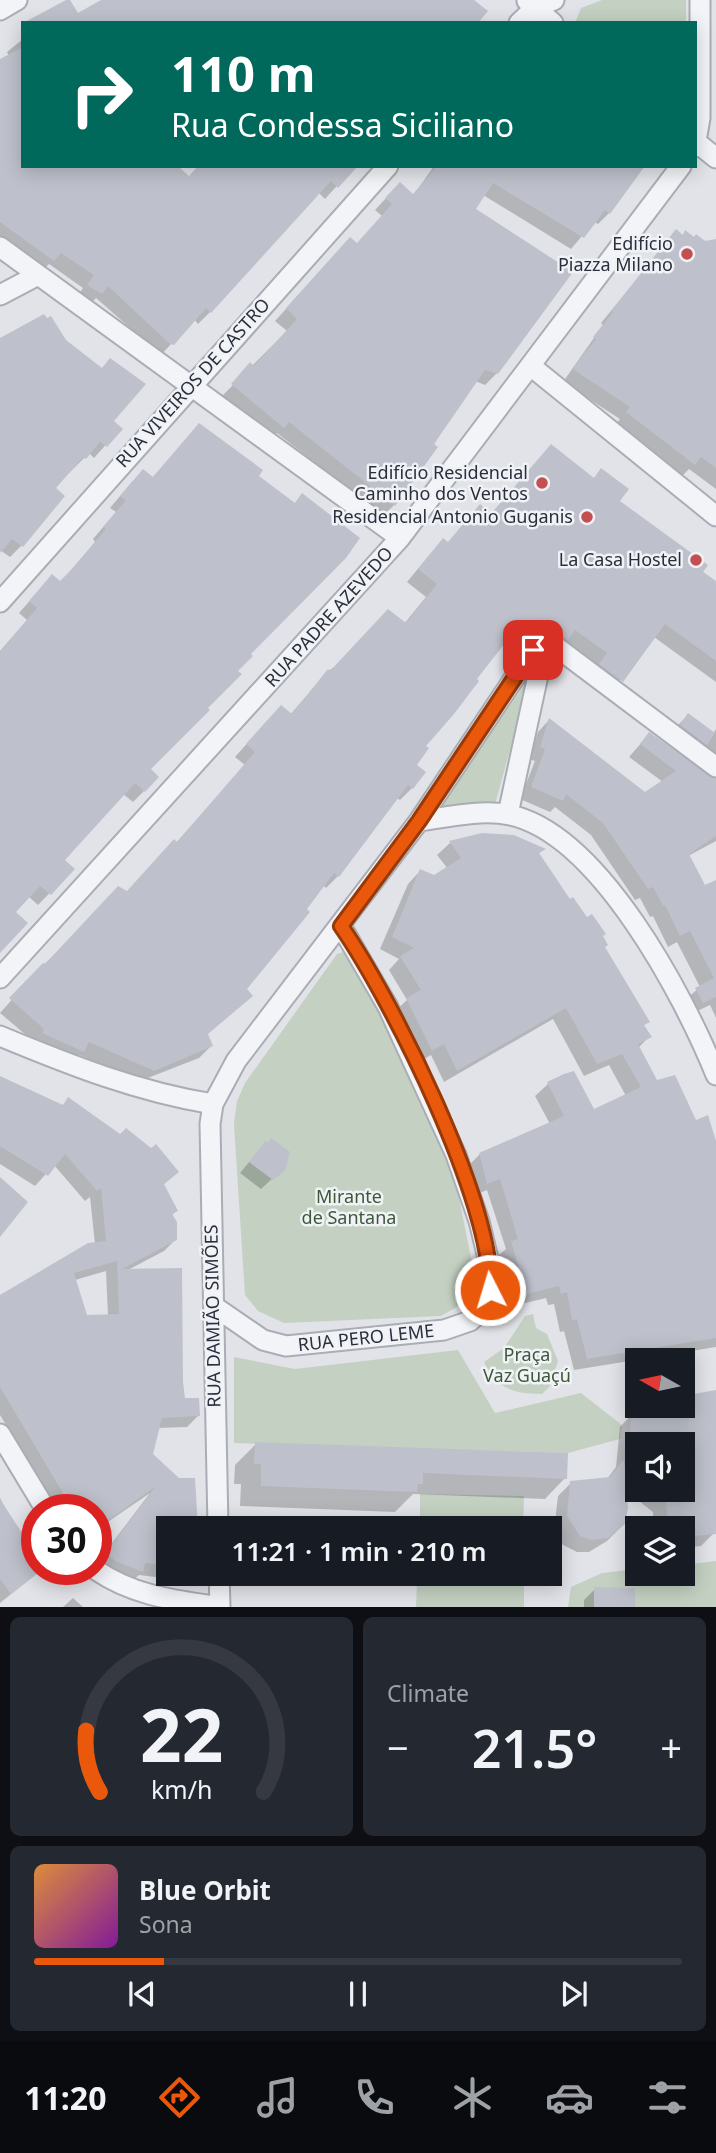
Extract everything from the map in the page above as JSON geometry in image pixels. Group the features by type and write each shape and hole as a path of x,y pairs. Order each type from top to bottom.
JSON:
{"street":[{"path":"0,10 17,0"},
{"path":"530,4 554,0"},
{"path":"697,134 700,118 700,0"},
{"path":"520,21 530,4"},
{"path":"530,4 551,21"},
{"path":"697,145 716,158"},
{"name":"RUA VIVEIROS DE CASTRO","path":"0,602 189,386 386,168"},
{"name":"RUA PADRE AZEVEDO","path":"0,978 400,538 532,367 680,168"},
{"path":"0,247 400,538"},
{"path":"0,295 38,275"},
{"path":"532,367 716,516"},
{"path":"545,643 559,649 716,767"},
{"path":"508,814 545,643"},
{"path":"0,1036 73,1067 123,1083 213,1104 236,1061 419,821 533,650 545,643"},
{"path":"419,821 508,814 533,822 554,834 587,863 635,925 677,993 716,1075"},
{"name":"RUA PERO LEME","path":"215,1307 262,1340 286,1346 444,1329 470,1321 483,1309 490,1290 491,1271 479,1221 451,1143 388,1007 341,926"},
{"name":"RUA DAMIÃO SIMÕES","path":"213,1104 210,1124 211,1237 215,1307 218,1516"},
{"path":"0,1434 36,1494"},
{"path":"112,1581 145,1595 220,1607 219,1586"}],"green space":[{"path":"602,0 686,0 686,21 576,21 581,8"},
{"path":"530,677 494,808 434,813"},
{"name":"Mirante de Santana","path":"346,951 352,954 451,1157 474,1273 468,1296 460,1305 441,1316 284,1323 258,1311 245,1295 234,1124 237,1101 245,1083 337,954"},
{"name":"Praça Vaz Guaçú","path":"533,1314 536,1328 547,1334 558,1361 550,1386 542,1394 523,1393 507,1388 495,1379 484,1362 504,1348 525,1316"},
{"path":"458,1350 495,1413 581,1393 622,1425 620,1439 568,1453 234,1443 234,1357 295,1369"},
{"path":"420,1494 524,1496 523,1516 420,1516"},
{"path":"716,1561 716,1607 568,1607 571,1587 602,1573 625,1570 625,1586 695,1586 695,1564"},
{"path":"417,1586 524,1586 524,1607 416,1607"}],"building":[{"path":"66,0 70,0 78,13 101,0 474,0 488,11 480,21 27,21"},
{"path":"21,48 21,168 180,168 189,176 196,168 356,168 338,188 331,181 211,313 206,308 174,345 170,344 108,286 102,294 87,285 94,275 61,253 54,261 0,222 0,59"},
{"path":"435,168 644,168 610,214 605,210 584,238 493,183 476,209 573,272 498,374 485,370 434,444 438,447 395,506 289,422 284,428 231,384 250,362 254,366 297,319 286,308 350,237 357,243 392,204 385,198 400,182 413,194"},
{"path":"676,229 683,235 685,230 694,237 696,234 705,241 716,239 716,468 701,457 695,465 626,412 630,407 574,370 574,366 596,339 593,337 613,312 611,311"},
{"path":"44,314 47,318 51,316 66,340 102,368 110,358 146,384 114,421 123,429 107,447 100,442 56,488 65,496 23,547 12,539 0,553 0,338"},
{"path":"199,423 263,470 259,476 295,503 302,493 360,538 346,558 251,654 253,656 238,671 242,674 208,708 210,710 151,769 159,777 145,792 135,783 65,860 75,869 51,895 40,886 16,912 28,923 0,953 0,652 37,608 29,601 52,574 60,581 73,568 106,529 103,527 126,500 120,496 143,469 153,477"},
{"path":"551,444 594,478 601,468 629,489 620,501 708,565 703,572 716,581 716,661 665,624 623,682 599,664 607,653 575,630 568,640 537,619 531,628 522,621 454,714 426,746 429,748 417,765 426,772 413,789 408,785 339,877 334,873 307,909 310,912 247,989 253,996 208,1034 213,1046 154,1071 89,1042 84,1052 42,1033 44,1029 9,998 118,886 127,891 174,839 177,842 255,752 246,744 281,705 292,714 328,669 330,671 388,609 406,623 437,584 418,569 443,538 448,542 480,504 491,514"},
{"path":"688,713 715,733 707,745 680,725"},
{"path":"549,718 645,792 676,771 640,744 649,732 716,779 716,836 689,854 705,885 716,880 716,997 703,1003 695,988 714,978 690,931 680,936 653,887 648,889 603,823 566,794 563,801 531,787 545,749 540,747"},
{"path":"482,833 514,835 546,849 539,853 570,899 573,897 587,917 592,914 606,934 603,936 608,945 605,947 650,1022 644,1025 652,1037 638,1044 657,1080 675,1075 696,1120 708,1115 716,1141 716,1338 655,1348 625,1348 625,1353 587,1359 577,1319 572,1320 567,1292 561,1294 559,1286 526,1294 511,1241 518,1239 500,1179 487,1184 479,1153 564,1116 547,1082 564,1074 574,1071 594,1109 641,1087 622,1054 597,1064 566,1008 457,1071 444,1044 432,1051 406,998 421,990 400,956 414,948 392,937 420,869 434,875 461,858 449,841"},
{"path":"0,1076 63,1105 68,1097 120,1134 126,1128 151,1148 156,1144 179,1172 164,1184 178,1211 172,1214 177,1222 177,1240 122,1269 182,1268 183,1382 185,1398 199,1398 200,1416 162,1418 153,1454 179,1478 195,1478 197,1516 156,1516 156,1564 145,1563 143,1572 115,1561 112,1558 112,1544 156,1486 112,1518 112,1494 64,1494 0,1387 0,1295 88,1243 106,1241 101,1188 97,1191 65,1154 48,1176 0,1146","holes":["117,1261 119,1314 87,1315 74,1273"]},
{"path":"271,1138 290,1152 285,1171 273,1180 249,1162 265,1141 268,1143"},
{"path":"0,1177 28,1202 0,1237"},
{"path":"716,1390 716,1534 695,1536 695,1516 667,1516 666,1502 695,1502 695,1432 630,1432 631,1418 695,1418 695,1394"},
{"path":"255,1442 568,1453 567,1479 423,1473 423,1484 418,1484 417,1492 261,1486 261,1464 254,1464"},
{"path":"624,1459 625,1502 628,1502 628,1508 625,1524 608,1538 591,1540 580,1536 567,1516 570,1481 610,1477"},
{"path":"0,1499 21,1531 23,1585 11,1594 0,1579"},
{"path":"594,1587 635,1588 635,1607 594,1607"}],"place":[{"name":"Edifício Piazza Milano","path":"687,254"},
{"name":"Edifício Residencial Caminho dos Ventos","path":"542,483"},
{"name":"Residencial Antonio Guganis","path":"587,517"},
{"name":"La Casa Hostel","path":"696,560"}],"route":[{"path":"490,1290 491,1271 479,1221 456,1155 388,1007 341,926 419,821 533,650"}]}
